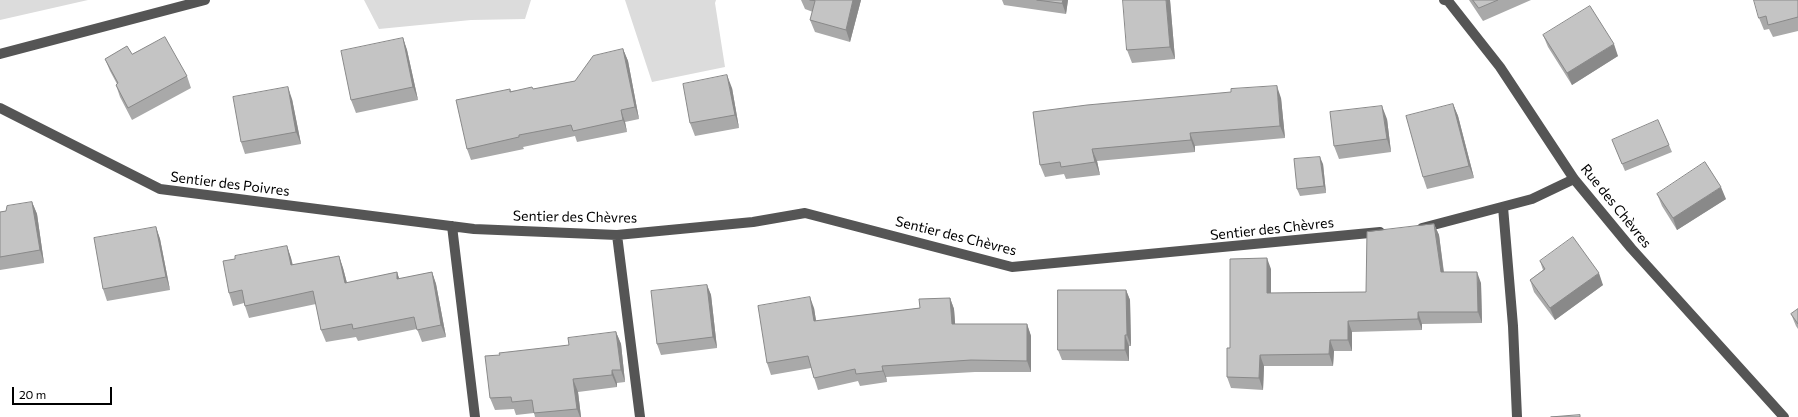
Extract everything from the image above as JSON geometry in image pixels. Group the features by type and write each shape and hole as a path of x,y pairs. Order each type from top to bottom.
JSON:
{"street":[{"path":"0,54 205,0"},
{"name":"Rue des Chèvres","path":"1444,0 1448,1 1500,67 1574,179 1631,248 1784,417"},
{"name":"Sentier des Poivres","path":"0,108 160,189 474,229"},
{"path":"1409,229 1425,228 1532,199 1574,179"},
{"path":"1503,207 1513,326 1517,417"},
{"name":"Sentier des Chèvres","path":"474,229 617,235 753,222 805,213 1012,267 1393,231"},
{"path":"452,226 475,417"},
{"path":"617,235 640,417"}],"shaded area":[{"path":"0,0 88,0 0,20"},
{"path":"364,0 531,0 525,19 471,20 379,29"},
{"path":"625,0 716,0 715,3 725,67 652,82"}],"building":[{"path":"810,0 853,0 846,30 810,20 815,1"},
{"path":"1037,0 1063,0 1062,3"},
{"path":"1123,0 1166,0 1170,47 1127,50"},
{"path":"1473,0 1498,0 1479,8"},
{"path":"1754,0 1798,0 1798,17 1768,25 1766,16 1759,18"},
{"path":"1590,6 1614,44 1567,73 1543,35"},
{"path":"165,37 187,76 128,108 116,85 118,83 105,59 127,46 132,54"},
{"path":"403,38 413,87 351,100 341,51"},
{"path":"623,49 635,107 621,110 623,120 573,131 571,125 519,135 519,137 467,149 456,100 510,89 510,92 532,87 533,89 575,81 593,56"},
{"path":"727,75 735,115 690,123 683,84"},
{"path":"1277,86 1280,126 1190,133 1191,140 1092,149 1095,162 1061,167 1060,162 1040,165 1033,112 1087,105 1231,92 1231,89"},
{"path":"288,87 296,132 241,142 233,97"},
{"path":"1453,104 1469,166 1423,177 1406,116"},
{"path":"1382,106 1387,139 1334,146 1330,112"},
{"path":"1658,120 1669,145 1622,164 1612,140"},
{"path":"1320,157 1324,186 1297,189 1294,159"},
{"path":"1705,162 1721,187 1673,218 1657,194"},
{"path":"32,202 40,250 0,257 0,212 6,211 7,206"},
{"path":"1434,224 1441,272 1477,272 1478,312 1418,312 1418,319 1348,321 1348,340 1330,340 1329,354 1260,355 1259,378 1227,377 1227,348 1230,348 1230,259 1267,258 1267,293 1366,292 1367,232"},
{"path":"156,227 166,277 103,289 94,238"},
{"path":"1573,237 1599,273 1550,308 1530,280 1545,269 1540,261"},
{"path":"287,246 291,265 339,256 345,283 397,272 397,279 432,272 441,325 417,330 414,317 353,329 352,324 321,330 313,291 245,306 242,290 229,293 223,261 235,259 235,256"},
{"path":"707,285 713,337 657,344 651,291"},
{"path":"1058,290 1126,290 1127,335 1125,335 1125,350 1058,350"},
{"path":"810,297 814,321 920,308 919,299 950,298 952,324 1027,324 1027,361 971,360 882,366 883,371 856,374 855,369 814,378 808,356 767,363 758,306"},
{"path":"1798,309 1798,324 1791,314"},
{"path":"616,332 621,370 612,370 612,375 573,379 577,409 534,413 532,400 512,402 511,397 490,398 485,356 569,345 568,338"},
{"path":"1580,415 1580,417 1551,417"}]}
